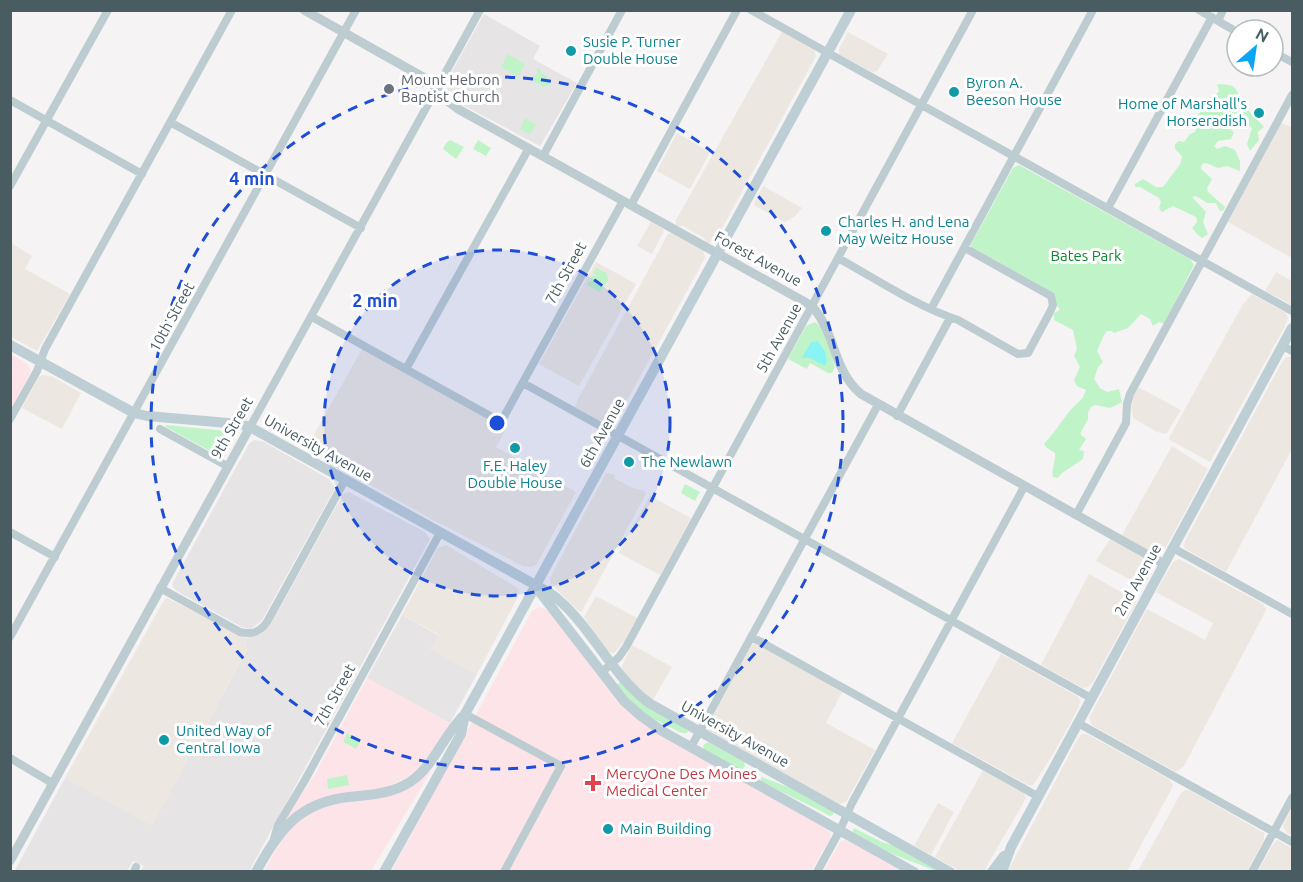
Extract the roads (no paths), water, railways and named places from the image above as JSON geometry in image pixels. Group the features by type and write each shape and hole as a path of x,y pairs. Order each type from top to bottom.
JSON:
{"main road":[{"name":"6th Avenue","path":"384,872 461,734 465,714 850,10"},
{"name":"2nd Avenue","path":"992,872 1011,847 1164,564 1288,349 1293,328"},
{"name":"University Avenue","path":"10,345 134,413 250,427 535,586 606,668 641,697 950,872"},
{"name":"University Avenue","path":"606,668 624,701 662,731 914,872"},
{"path":"273,840 300,815 323,803 385,793 409,782 431,763 452,728 465,714"},
{"name":"7th Street","path":"256,872 273,840"},
{"name":"2nd Avenue","path":"1002,872 1011,847"}],"street":[{"path":"10,186 108,10"},
{"path":"10,419 232,10"},
{"name":"Forest Avenue","path":"304,10 430,81 446,100 458,108 812,306 828,330 847,379 861,394 1164,564"},
{"name":"10th Street","path":"10,637 356,10"},
{"name":"9th Street","path":"10,861 480,10"},
{"path":"543,156 622,10"},
{"name":"7th Street","path":"406,369 501,422 738,10"},
{"path":"751,10 1293,312"},
{"name":"5th Avenue","path":"606,668 619,657 626,647 973,10"},
{"path":"931,309 1093,10"},
{"path":"1199,10 1225,25"},
{"path":"1108,208 1215,19 1223,10"},
{"path":"1076,515 1126,423 1130,394 1293,95"},
{"path":"10,100 142,174"},
{"path":"170,122 361,228"},
{"path":"312,317 406,369 529,148"},
{"path":"838,258 1018,354 1024,355 1031,351 1050,312 1053,300 1046,291 964,248"},
{"path":"897,416 950,318"},
{"path":"523,383 1091,698"},
{"path":"691,747 878,405"},
{"path":"160,429 227,466"},
{"path":"160,588 240,632 256,632 267,622 345,480"},
{"path":"817,872 1024,487"},
{"path":"10,532 55,556"},
{"name":"7th Street","path":"273,840 278,825 440,533"},
{"path":"1173,548 1293,614"},
{"path":"752,637 1039,796"},
{"path":"465,714 561,766 504,872"},
{"path":"1078,723 1293,842"},
{"path":"10,758 52,783"},
{"path":"1252,872 1293,798"}],"water":[{"path":"818,341 826,357 825,366 810,358 802,358 811,342"}],"place":[{"name":"Susie P. Turner Double House","path":"571,51"},
{"name":"Mount Hebron Baptist Church","path":"389,89"},
{"name":"Byron A. Beeson House","path":"954,92"},
{"name":"Home of Marshall's Horseradish","path":"1259,113"},
{"name":"Charles H. and Lena May Weitz House","path":"826,231"},
{"name":"F.E. Haley Double House","path":"515,448"},
{"name":"The Newlawn","path":"629,462"},
{"name":"United Way of Central Iowa","path":"164,740"},
{"name":"MercyOne Des Moines Medical Center","path":"593,783"},
{"name":"Main Building","path":"608,829"}],"park label":[{"name":"Bates Park","path":"1086,256"}]}
